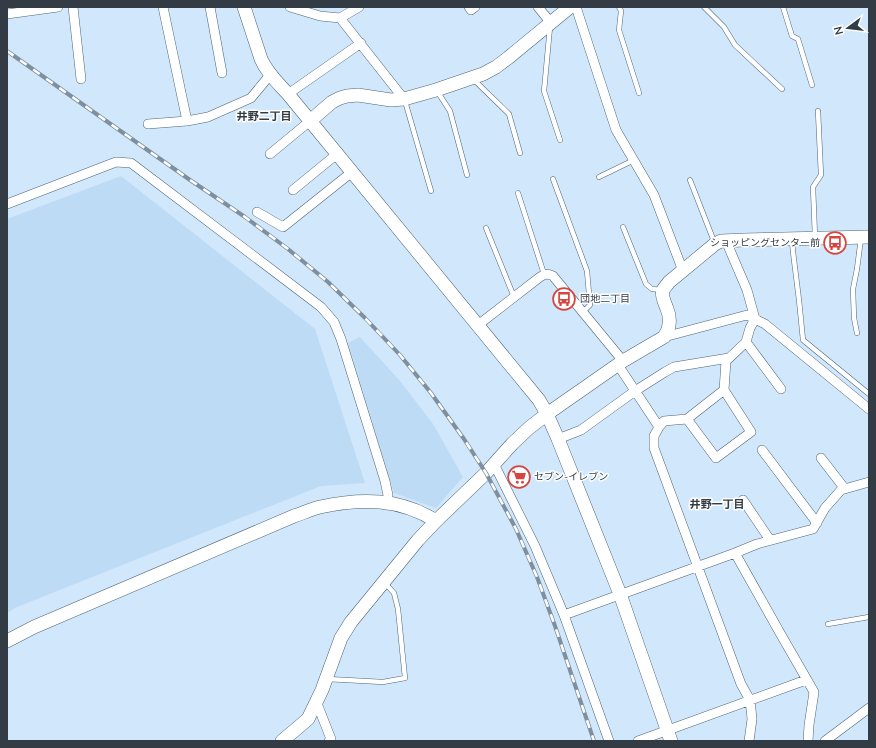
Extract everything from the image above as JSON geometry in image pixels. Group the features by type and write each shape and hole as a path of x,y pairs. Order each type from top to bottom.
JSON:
{"street":[{"path":"7,13 58,7"},
{"path":"73,7 81,79"},
{"path":"163,7 187,121"},
{"path":"210,7 222,72"},
{"path":"244,7 264,67 270,75 288,94 539,400 558,439 620,594 669,736"},
{"path":"290,7 320,16 345,13 359,7"},
{"path":"469,7 471,10 475,7"},
{"path":"538,7 551,23"},
{"path":"270,154 332,102 340,98 358,95 391,100 404,99 483,74 508,58 570,7"},
{"path":"576,7 616,130 654,195 683,271"},
{"path":"345,13 361,44 404,99"},
{"path":"288,94 361,44"},
{"path":"148,124 187,121 208,117 251,98 270,75"},
{"path":"292,190 337,154"},
{"path":"7,204 116,162 132,163 321,307 334,322 341,339 385,481 388,495 387,502"},
{"path":"257,212 283,227 352,172"},
{"path":"664,337 668,332 670,321 663,290 669,282 721,242 865,238"},
{"path":"687,419 716,458 751,432 724,390 726,361 746,342 750,328 755,319 747,290 721,242"},
{"path":"478,326 544,274 553,276 583,312 621,363 635,391 659,427"},
{"path":"282,741 308,719 322,690 340,638 351,622 418,540 486,473 518,438 547,414 621,363 664,337 747,315 765,324 869,410"},
{"path":"746,342 781,389"},
{"path":"558,439 581,430 635,391 665,372 674,368 728,358"},
{"path":"724,390 687,419 664,421 654,436 654,448 741,684 750,700 752,719 749,741"},
{"path":"762,450 817,523"},
{"path":"821,458 845,489"},
{"path":"494,464 535,546 564,615 609,741"},
{"path":"564,615 757,544 813,529 825,508 841,490 869,482"},
{"path":"743,500 770,540"},
{"path":"7,641 294,516 319,507 345,502 387,502 408,507 436,521"},
{"path":"736,553 814,692 808,741"},
{"path":"638,741 669,736 750,700 806,680"},
{"path":"316,701 331,739 329,741"},
{"path":"825,741 869,708"}],"lane":[{"path":"619,7 621,11 619,30 638,93"},
{"path":"704,7 724,27 735,45 782,88"},
{"path":"783,7 792,36 798,39 812,85"},
{"path":"551,23 544,91 560,140"},
{"path":"472,78 509,114 520,153"},
{"path":"436,90 450,111 467,175"},
{"path":"404,99 431,191"},
{"path":"816,239 813,187 821,175 818,111"},
{"path":"600,177 634,160"},
{"path":"553,179 587,271 590,305 583,312"},
{"path":"690,180 721,242"},
{"path":"518,193 544,274"},
{"path":"623,227 646,284 652,289 663,290"},
{"path":"486,228 515,297"},
{"path":"857,333 854,318 853,289 865,238"},
{"path":"792,239 800,300 803,340 869,394"},
{"path":"326,679 383,682 405,678 398,609 394,594 384,582"},
{"path":"828,624 869,616"}],"shaded area":[{"path":"121,176 315,329 365,483 321,486 17,607 7,613 7,219"},
{"path":"360,337 401,382 433,424 463,477 436,508 394,493 348,343"}],"railway":[{"path":"7,51 245,217 288,249 328,282 400,355 431,393 464,439 486,473 516,529 537,577 594,741"}],"place":[{"name":"ショッピングセンター前","path":"835,243"},
{"name":"団地二丁目","path":"564,299"},
{"name":"セブン-イレブン","path":"519,477"}],"district":[{"name":"井野二丁目","path":"264,116"},
{"name":"井野一丁目","path":"717,504"}]}
